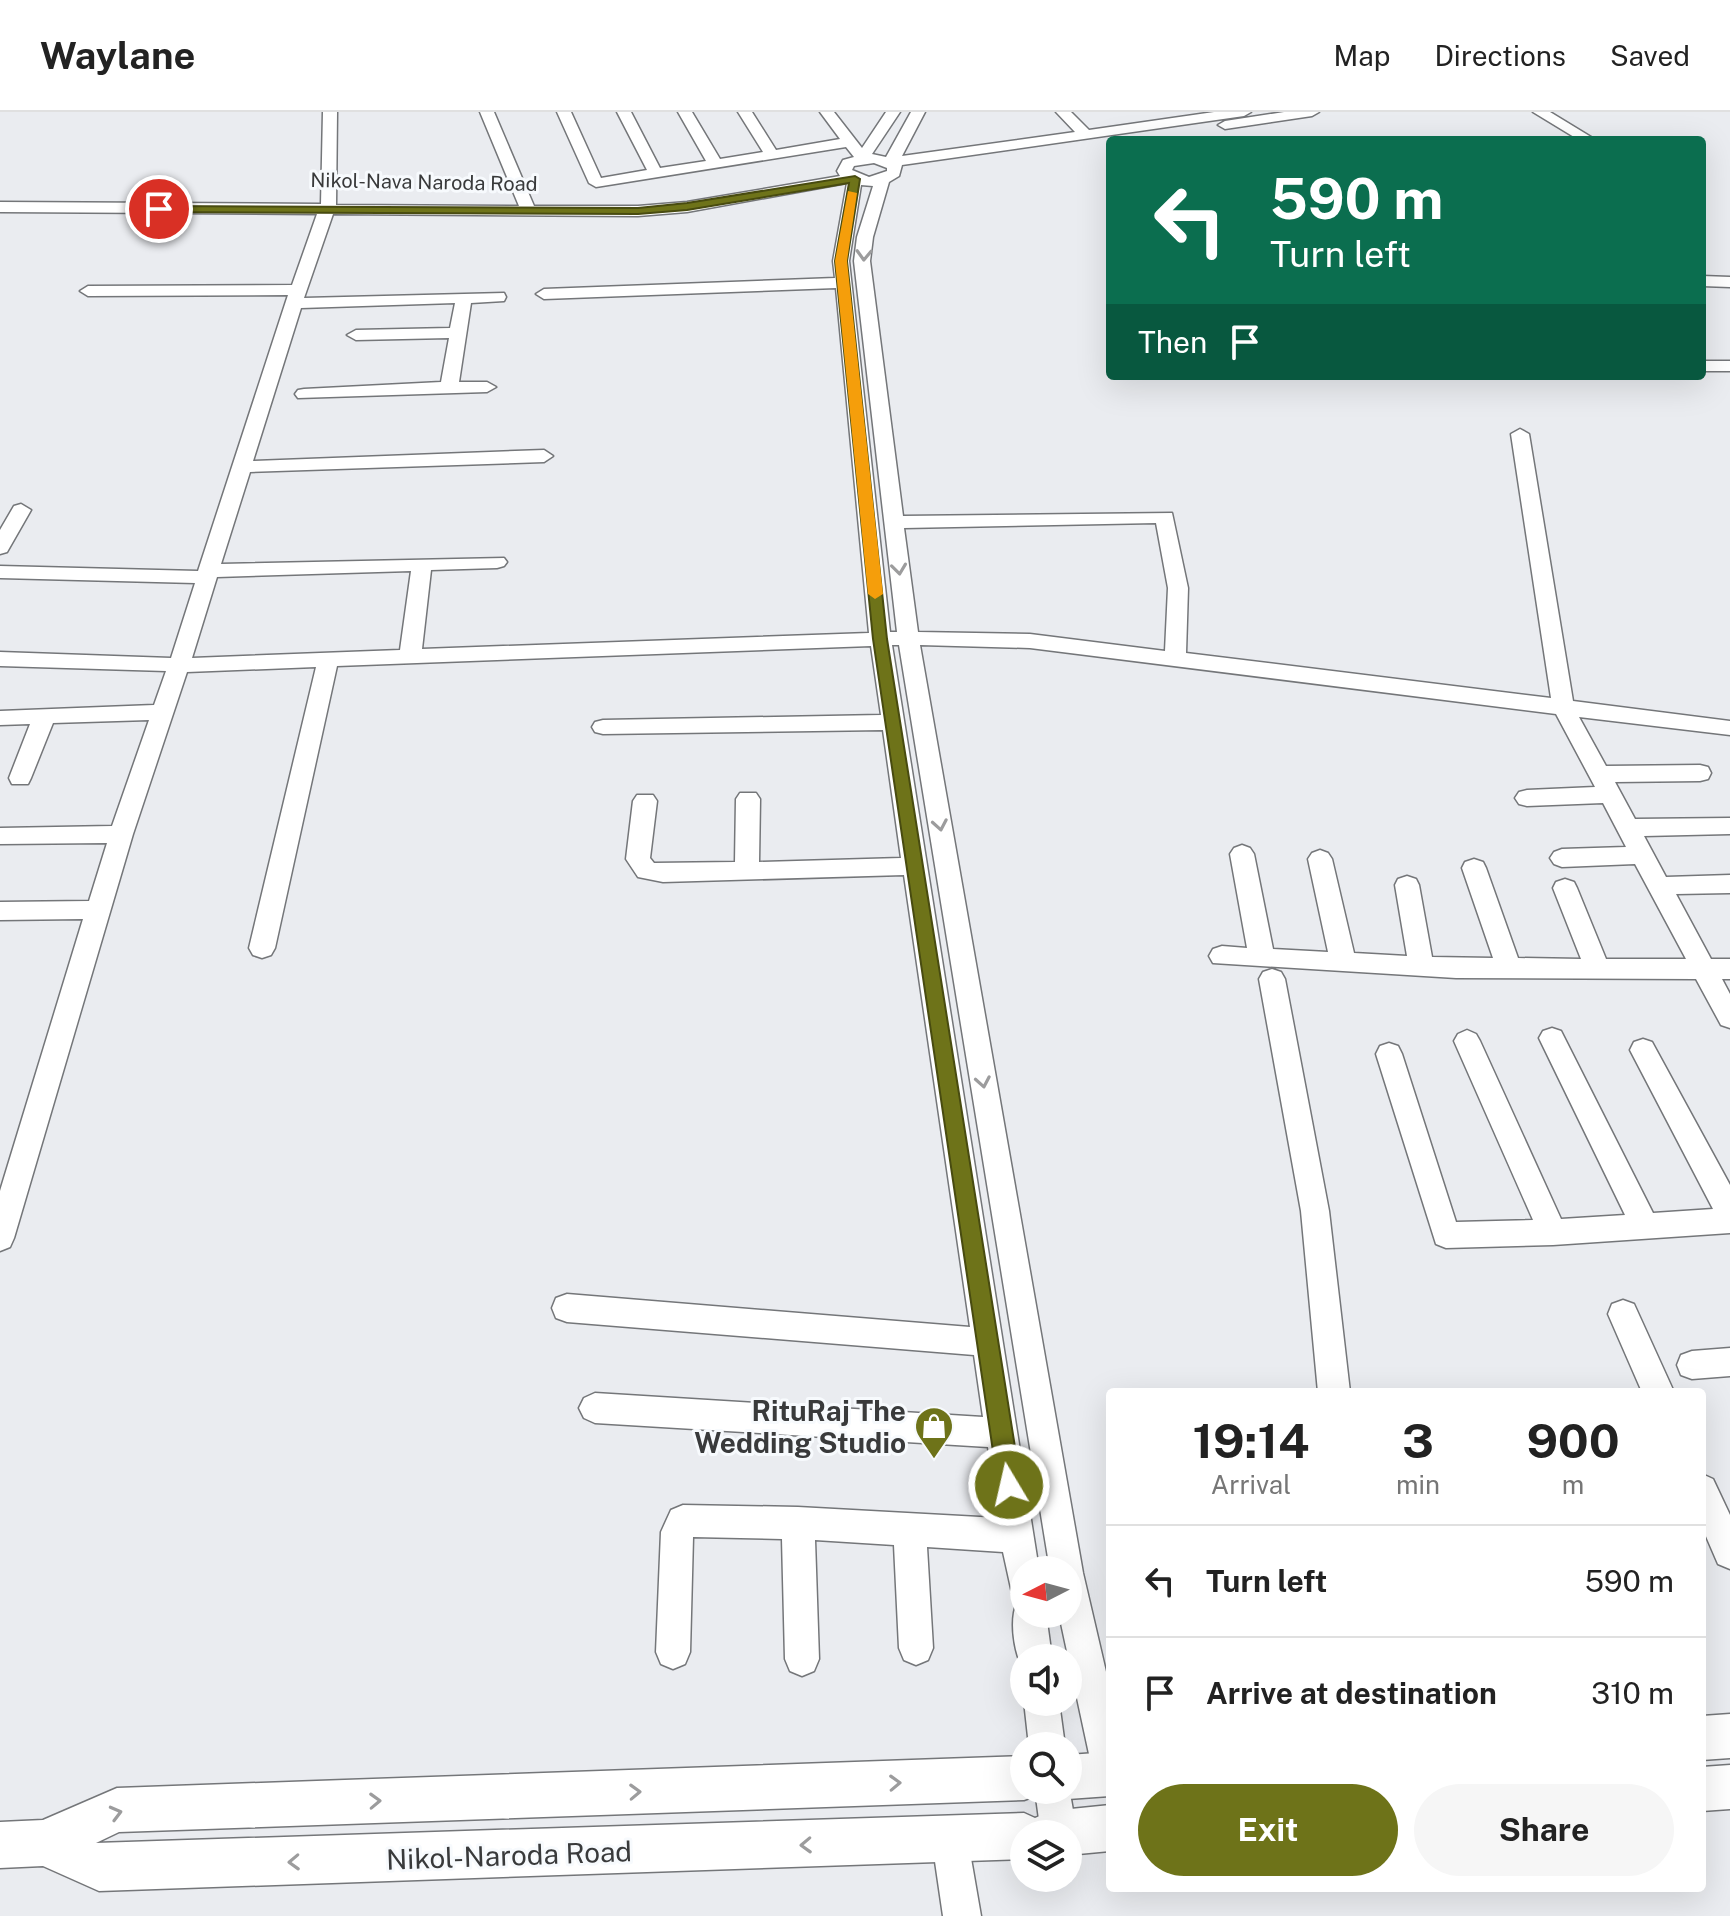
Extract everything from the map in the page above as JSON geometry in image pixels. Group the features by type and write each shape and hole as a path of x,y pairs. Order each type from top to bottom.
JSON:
{"main road":[{"path":"1706,1738 1730,1736"},
{"path":"1082,1775 1106,1772"},
{"path":"44,1843 117,1810 1010,1778"},
{"path":"1082,1831 1106,1828"},
{"name":"Nikol-Naroda Road","path":"0,1845 44,1843 99,1868 1010,1837"}],"street":[{"path":"0,1238 121,834 328,206 330,112"},
{"path":"487,112 527,208"},
{"path":"564,112 584,192 656,174 850,142"},
{"path":"624,112 656,174"},
{"path":"685,112 715,163"},
{"path":"745,112 771,153"},
{"path":"827,112 850,142 853,171 841,261 880,639 1020,1556"},
{"path":"853,171 893,112"},
{"path":"918,112 890,171 865,237 862,261 908,638 1065,1556"},
{"path":"1063,112 1085,134"},
{"path":"1134,136 1241,117 1312,112"},
{"path":"1540,112 1582,136"},
{"path":"853,171 890,171 1206,114 1241,117"},
{"path":"0,207 328,206 638,211 687,207 853,171 890,171 1106,141"},
{"name":"Nikol-Nava Naroda Road","path":"527,208 584,192 639,203 853,171"},
{"name":"Nikol-Nava Naroda Road","path":"0,196 328,206"},
{"path":"1706,281 1730,282"},
{"path":"544,294 844,283"},
{"path":"88,291 498,297"},
{"path":"449,387 464,298"},
{"path":"356,335 458,333"},
{"path":"1706,366 1730,366"},
{"path":"304,394 487,387"},
{"path":"1520,434 1563,707 1730,1018"},
{"path":"242,467 544,456"},
{"path":"0,548 21,510"},
{"path":"894,522 1165,517 1178,588 1175,659"},
{"path":"0,572 207,574 497,562"},
{"path":"410,657 422,564"},
{"path":"0,659 179,665 908,638 1030,641 1730,728"},
{"path":"262,948 328,660"},
{"path":"0,718 163,712"},
{"path":"20,778 44,717"},
{"path":"603,727 893,722"},
{"path":"1527,798 1700,773"},
{"path":"747,871 748,799"},
{"path":"645,801 638,859 647,871 915,866"},
{"path":"1628,828 1730,826"},
{"path":"0,836 121,834"},
{"path":"1242,854 1315,1211 1334,1388"},
{"path":"1562,858 1642,855"},
{"path":"1320,859 1343,962"},
{"path":"1474,868 1509,968"},
{"path":"1659,886 1730,884"},
{"path":"1407,885 1421,966"},
{"path":"1565,888 1598,969"},
{"path":"0,911 99,910"},
{"path":"1222,956 1267,969 1343,962 1509,968 1730,969"},
{"path":"1552,1038 1645,1226"},
{"path":"1467,1041 1553,1232"},
{"path":"1643,1050 1730,1212"},
{"path":"1389,1054 1446,1235 1553,1232 1730,1220"},
{"path":"567,1308 988,1342"},
{"path":"1623,1314 1656,1388"},
{"path":"1692,1365 1730,1362"},
{"path":"595,1408 1002,1433"},
{"path":"1706,1499 1730,1552"},
{"path":"673,1652 677,1532 683,1521 798,1523 1017,1536"},
{"path":"798,1523 802,1659"},
{"path":"910,1529 916,1648"},
{"path":"1079,1628 1106,1753"},
{"path":"950,1841 962,1916"}],"slow traffic":[{"path":"852,193 841,261 875,594"}],"place":[{"name":"RituRaj The Wedding Studio","path":"934,1460"}],"route":[{"path":"159,209 638,211 687,207 855,179 841,261 880,639 1009,1485"}]}
